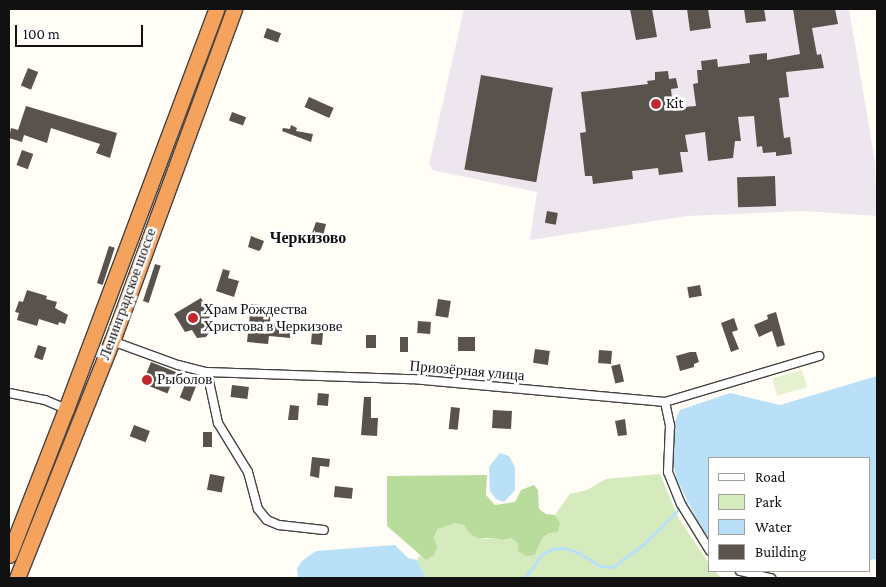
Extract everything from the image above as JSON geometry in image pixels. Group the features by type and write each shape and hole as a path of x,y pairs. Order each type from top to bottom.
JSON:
{"highway":[{"name":"Ленинградское шоссе","path":"9,555 66,409 216,9"},
{"name":"Ленинградское шоссе","path":"17,578 112,341 234,9"}],"street":[{"name":"Приозёрная улица","path":"112,341 178,366 207,372 412,379 665,402 818,356"},
{"path":"207,372 218,423 248,472 258,509 267,520 279,525 324,530"},
{"path":"9,393 45,400 66,409"},
{"path":"665,402 670,426 668,472 681,504 708,548"},
{"path":"744,572 771,578"}],"shaded area":[{"path":"464,9 849,9 875,162 877,216 802,211 687,216 530,240 537,192 432,170 429,164"}],"green space":[{"path":"802,370 807,387 777,396 772,379"},
{"path":"660,474 679,519 708,562 708,572 716,572 721,578 426,578 417,560 420,555 426,560 438,529 455,523 464,525 469,533 485,539 494,538 502,540 511,538 535,555 542,538 560,523 555,515 570,494 587,490 606,479"},
{"path":"487,475 486,495 495,505 515,502 521,490 534,485 538,490 539,509 546,514 555,515 560,523 558,532 549,533 542,538 535,555 526,556 518,551 518,543 511,538 502,540 477,538 469,533 464,525 455,523 438,529 434,538 437,547 434,555 426,560 387,526 387,476"}],"water":[{"path":"877,376 877,559 871,560 871,457 708,457 708,537 702,530 677,480 672,459 675,421 680,410 730,393 780,405"},
{"path":"500,453 509,456 515,467 515,490 504,502 496,499 490,491 489,467"},
{"path":"395,545 408,558 417,560 426,578 298,578 297,569 302,561 316,551"}],"building":[{"path":"630,9 652,9 657,37 636,40"},
{"path":"687,9 708,9 711,28 690,31"},
{"path":"744,9 764,9 766,21 746,23"},
{"path":"793,9 835,9 838,24 812,28 817,55 821,54 824,68 786,72 789,97 779,98 784,138 790,137 792,154 776,156 776,152 763,153 762,146 757,147 754,116 738,117 741,141 735,141 733,158 708,161 705,132 685,135 688,152 680,152 683,172 659,175 658,168 632,171 633,179 593,184 592,176 585,176 580,133 586,132 581,92 648,84 647,81 655,80 655,72 668,71 669,79 676,78 678,88 671,89 673,108 696,106 693,84 698,83 697,70 702,70 701,61 717,59 718,67 750,63 749,55 767,53 767,60 800,54"},
{"path":"267,28 281,33 278,43 264,37"},
{"path":"28,68 38,72 31,90 21,86"},
{"path":"481,75 553,88 536,182 464,170"},
{"path":"309,97 334,108 329,118 305,107"},
{"path":"26,106 117,133 110,158 96,153 100,144 51,128 47,143 24,135 22,142 9,138 11,128 18,130"},
{"path":"232,112 246,117 243,126 229,120"},
{"path":"291,125 297,128 296,131 313,134 311,142 282,131 283,128 290,129"},
{"path":"22,150 33,154 28,169 17,165"},
{"path":"775,176 776,206 738,207 737,177"},
{"path":"547,211 558,213 556,225 545,223"},
{"path":"316,222 326,224 323,236 312,233"},
{"path":"251,236 264,241 259,251 248,247"},
{"path":"109,246 115,248 103,285 97,283"},
{"path":"155,264 161,266 149,303 143,301"},
{"path":"223,269 230,271 228,278 239,281 234,297 216,291"},
{"path":"700,285 702,296 689,298 687,287"},
{"path":"27,290 47,296 46,299 57,302 55,308 68,315 65,324 59,322 58,325 39,319 37,326 17,320 19,313 15,312 19,301 23,302"},
{"name":"Храм Рождества Христова в Черкизове","path":"201,298 211,316 206,321 211,330 206,337 197,338 192,330 185,332 174,314"},
{"path":"438,299 451,301 448,318 435,316"},
{"path":"251,304 272,306 270,323 291,325 290,338 269,336 268,344 247,342"},
{"path":"776,312 785,345 777,347 772,331 759,337 754,325 768,319 767,315"},
{"path":"734,318 738,330 732,332 739,349 731,352 721,323"},
{"path":"418,321 431,322 430,334 417,333"},
{"path":"312,332 323,333 322,345 311,344"},
{"path":"366,335 376,335 376,348 366,348"},
{"path":"400,337 408,337 408,352 400,352"},
{"path":"458,337 475,337 475,351 458,351"},
{"path":"38,345 47,348 43,360 34,357"},
{"path":"535,349 550,351 548,365 533,363"},
{"path":"599,350 612,351 611,364 598,363"},
{"path":"696,352 699,362 694,364 694,367 680,371 676,356"},
{"path":"151,362 176,372 167,393 142,383"},
{"path":"620,364 624,382 615,384 611,366"},
{"path":"188,377 198,381 190,402 180,397"},
{"path":"232,385 249,387 247,399 231,397"},
{"path":"318,393 329,394 328,406 317,405"},
{"path":"364,397 371,397 371,418 378,418 377,436 361,435"},
{"path":"290,405 299,406 298,420 288,420"},
{"path":"451,407 460,408 458,430 449,429"},
{"path":"493,410 512,411 511,429 492,428"},
{"path":"625,419 627,435 618,436 615,421"},
{"path":"134,425 150,431 146,442 130,436"},
{"path":"203,432 212,432 212,447 203,447"},
{"path":"312,457 330,459 329,467 320,466 319,478 310,476"},
{"path":"210,474 225,477 222,493 207,490"},
{"path":"335,486 353,488 352,499 334,497"}],"waterway":[{"path":"525,578 541,555 552,549 565,548 577,552 601,566 613,567 644,544 687,501"}],"place":[{"name":"Kit","path":"656,104"},
{"name":"Храм Рождества Христова в Черкизове","path":"193,318"},
{"name":"Рыболов","path":"147,380"}],"district":[{"name":"Черкизово","path":"308,238"}]}
